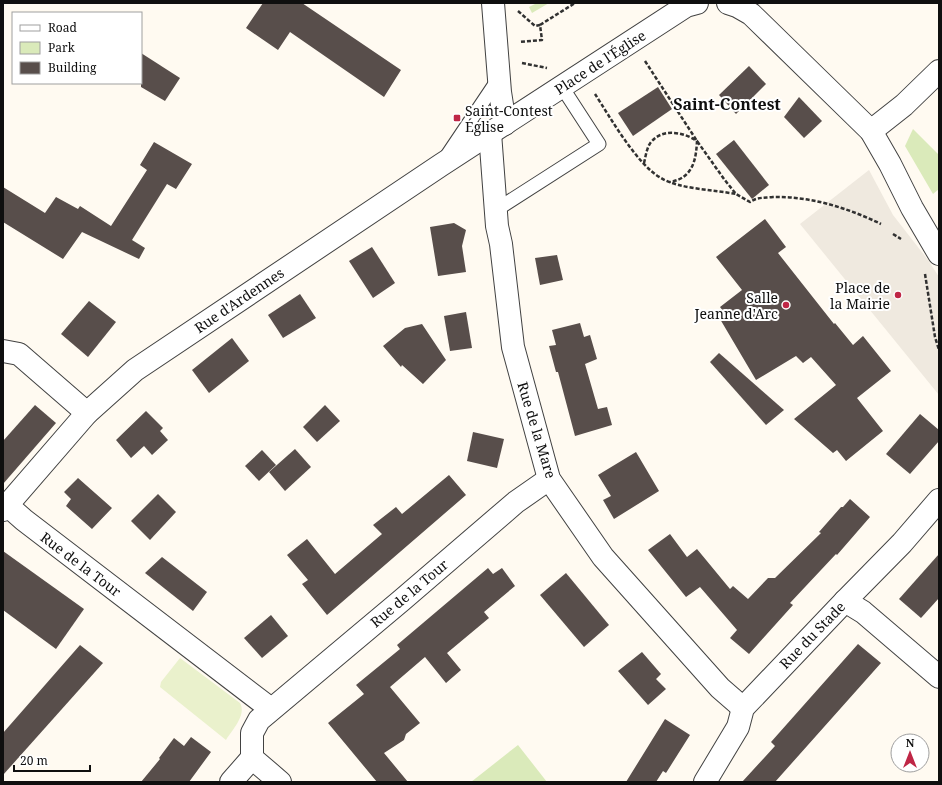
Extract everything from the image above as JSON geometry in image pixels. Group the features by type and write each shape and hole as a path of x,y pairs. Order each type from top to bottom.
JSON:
{"street":[{"name":"Place de l'Église","path":"498,128 686,6 697,3"},
{"path":"728,3 737,6 750,14 871,131 890,164 912,208 939,254"},
{"name":"Rue de la Mare","path":"503,5 498,128 497,226 501,244 513,347 549,479 603,557 720,688 743,708"},
{"path":"871,131 904,105 939,71"},
{"name":"Rue d'Ardennes","path":"5,507 87,413 135,370 498,128"},
{"path":"3,351 19,354 87,413"},
{"name":"Rue de la Tour","path":"252,758 252,733 259,720 516,502 549,479"},
{"name":"Rue du Stade","path":"705,782 738,727 743,708 902,543 939,500"},
{"name":"Rue de la Tour","path":"5,507 271,709"},
{"path":"845,601 864,612 939,677"},
{"path":"231,782 252,758 280,782"}],"lane":[{"path":"441,165 500,77"},
{"path":"496,210 599,144 562,86"}],"path":[{"path":"503,5 535,26 540,25 575,3"},
{"path":"516,43 542,40 540,25"},
{"path":"644,59 697,141 736,194"},
{"path":"594,92 619,130 650,171 661,179 676,184 736,194 750,202 756,198 787,197 808,200 843,208 881,224"},
{"path":"644,163 647,150 652,140 662,134 683,134 690,136 697,141"},
{"path":"670,182 675,181 687,174 694,165 697,141"},
{"path":"925,272 935,337 939,350"}],"green space":[{"path":"537,3 549,3 532,13 529,7"},
{"path":"913,129 939,155 939,189 933,194 905,146"},
{"path":"180,658 240,703 242,712 235,727 226,740 160,687 161,682"},
{"path":"518,745 547,782 471,782"}],"shaded area":[{"name":"Place de la Mairie","path":"869,170 893,215 928,260 939,277 939,395 800,224"}],"building":[{"path":"263,3 302,3 401,70 384,97 290,32 278,50 246,28"},
{"path":"142,54 180,78 165,101 141,87"},
{"path":"749,66 766,84 736,114 719,95"},
{"path":"658,87 672,109 633,136 618,113"},
{"path":"799,97 822,121 804,138 784,117"},
{"path":"734,140 769,185 752,199 716,154"},
{"path":"154,142 192,164 176,189 167,184 132,240 145,248 139,259 82,232 63,259 3,222 3,187 45,213 56,197 78,209 80,206 111,226 147,170 140,165"},
{"path":"765,219 786,247 778,253 834,324 835,323 853,345 863,336 891,371 857,398 883,431 846,461 837,450 833,453 794,419 836,385 811,357 803,363 796,356 756,380 720,319 726,315 720,307 742,290 716,257"},
{"path":"454,223 466,230 462,246 466,272 438,276 430,227"},
{"path":"372,247 395,283 373,298 349,261"},
{"path":"557,255 563,280 540,285 535,258"},
{"path":"300,294 316,318 283,338 268,315"},
{"path":"89,301 116,322 88,357 61,334"},
{"path":"466,312 472,348 450,351 444,316"},
{"path":"580,323 584,337 590,335 597,359 585,364 598,409 607,407 612,425 575,436 558,372 556,372 549,346 556,345 552,330"},
{"path":"422,324 446,360 423,384 402,365 401,367 383,346 405,328"},
{"path":"232,338 249,361 209,393 192,370"},
{"path":"719,353 784,410 766,425 710,362"},
{"path":"35,405 56,423 3,484 3,441"},
{"path":"325,405 340,421 317,442 303,427"},
{"path":"146,411 163,428 160,431 168,440 152,455 144,446 131,458 116,440"},
{"path":"920,414 939,430 939,441 910,474 886,454"},
{"path":"473,432 504,439 497,468 467,461"},
{"path":"295,449 311,467 285,491 269,472"},
{"path":"262,450 276,465 259,481 245,466"},
{"path":"636,452 659,491 614,519 603,500 611,496 598,475"},
{"path":"449,475 466,495 327,615 302,584 308,580 287,555 307,539 335,574 382,534 373,525 396,507 402,514"},
{"path":"78,478 112,508 92,529 66,506 71,499 64,492"},
{"path":"158,494 176,512 150,540 131,521"},
{"path":"850,499 870,517 837,555 836,554 790,603 793,605 749,654 730,638 737,630 700,587 686,597 648,550 670,534 687,557 697,549 730,589 733,586 748,599 768,578 775,578 821,533 819,532"},
{"path":"3,551 84,609 56,649 3,610"},
{"path":"939,554 939,598 921,618 899,599"},
{"path":"162,557 207,592 193,611 145,573"},
{"path":"488,568 493,574 502,568 515,586 484,612 489,618 447,653 461,670 446,683 425,657 390,687 420,723 406,734 404,740 384,753 408,782 377,782 328,723 364,694 356,685 400,649 397,645"},
{"path":"566,573 609,625 584,647 540,595"},
{"path":"271,615 288,636 262,658 244,638"},
{"path":"858,644 881,663 775,782 742,782 775,746 771,742"},
{"path":"80,645 103,663 3,775 3,733"},
{"path":"642,652 661,674 656,679 666,689 648,705 618,671"},
{"path":"665,719 690,735 666,773 663,771 656,782 626,782"},
{"path":"191,737 211,752 189,782 141,782 160,759 159,758 174,738 184,746"}],"place":[{"name":"Saint-Contest Église","path":"457,118"},
{"name":"Place de la Mairie","path":"898,295"},
{"name":"Salle Jeanne d'Arc","path":"786,305"}],"district":[{"name":"Saint-Contest","path":"727,104"}]}
